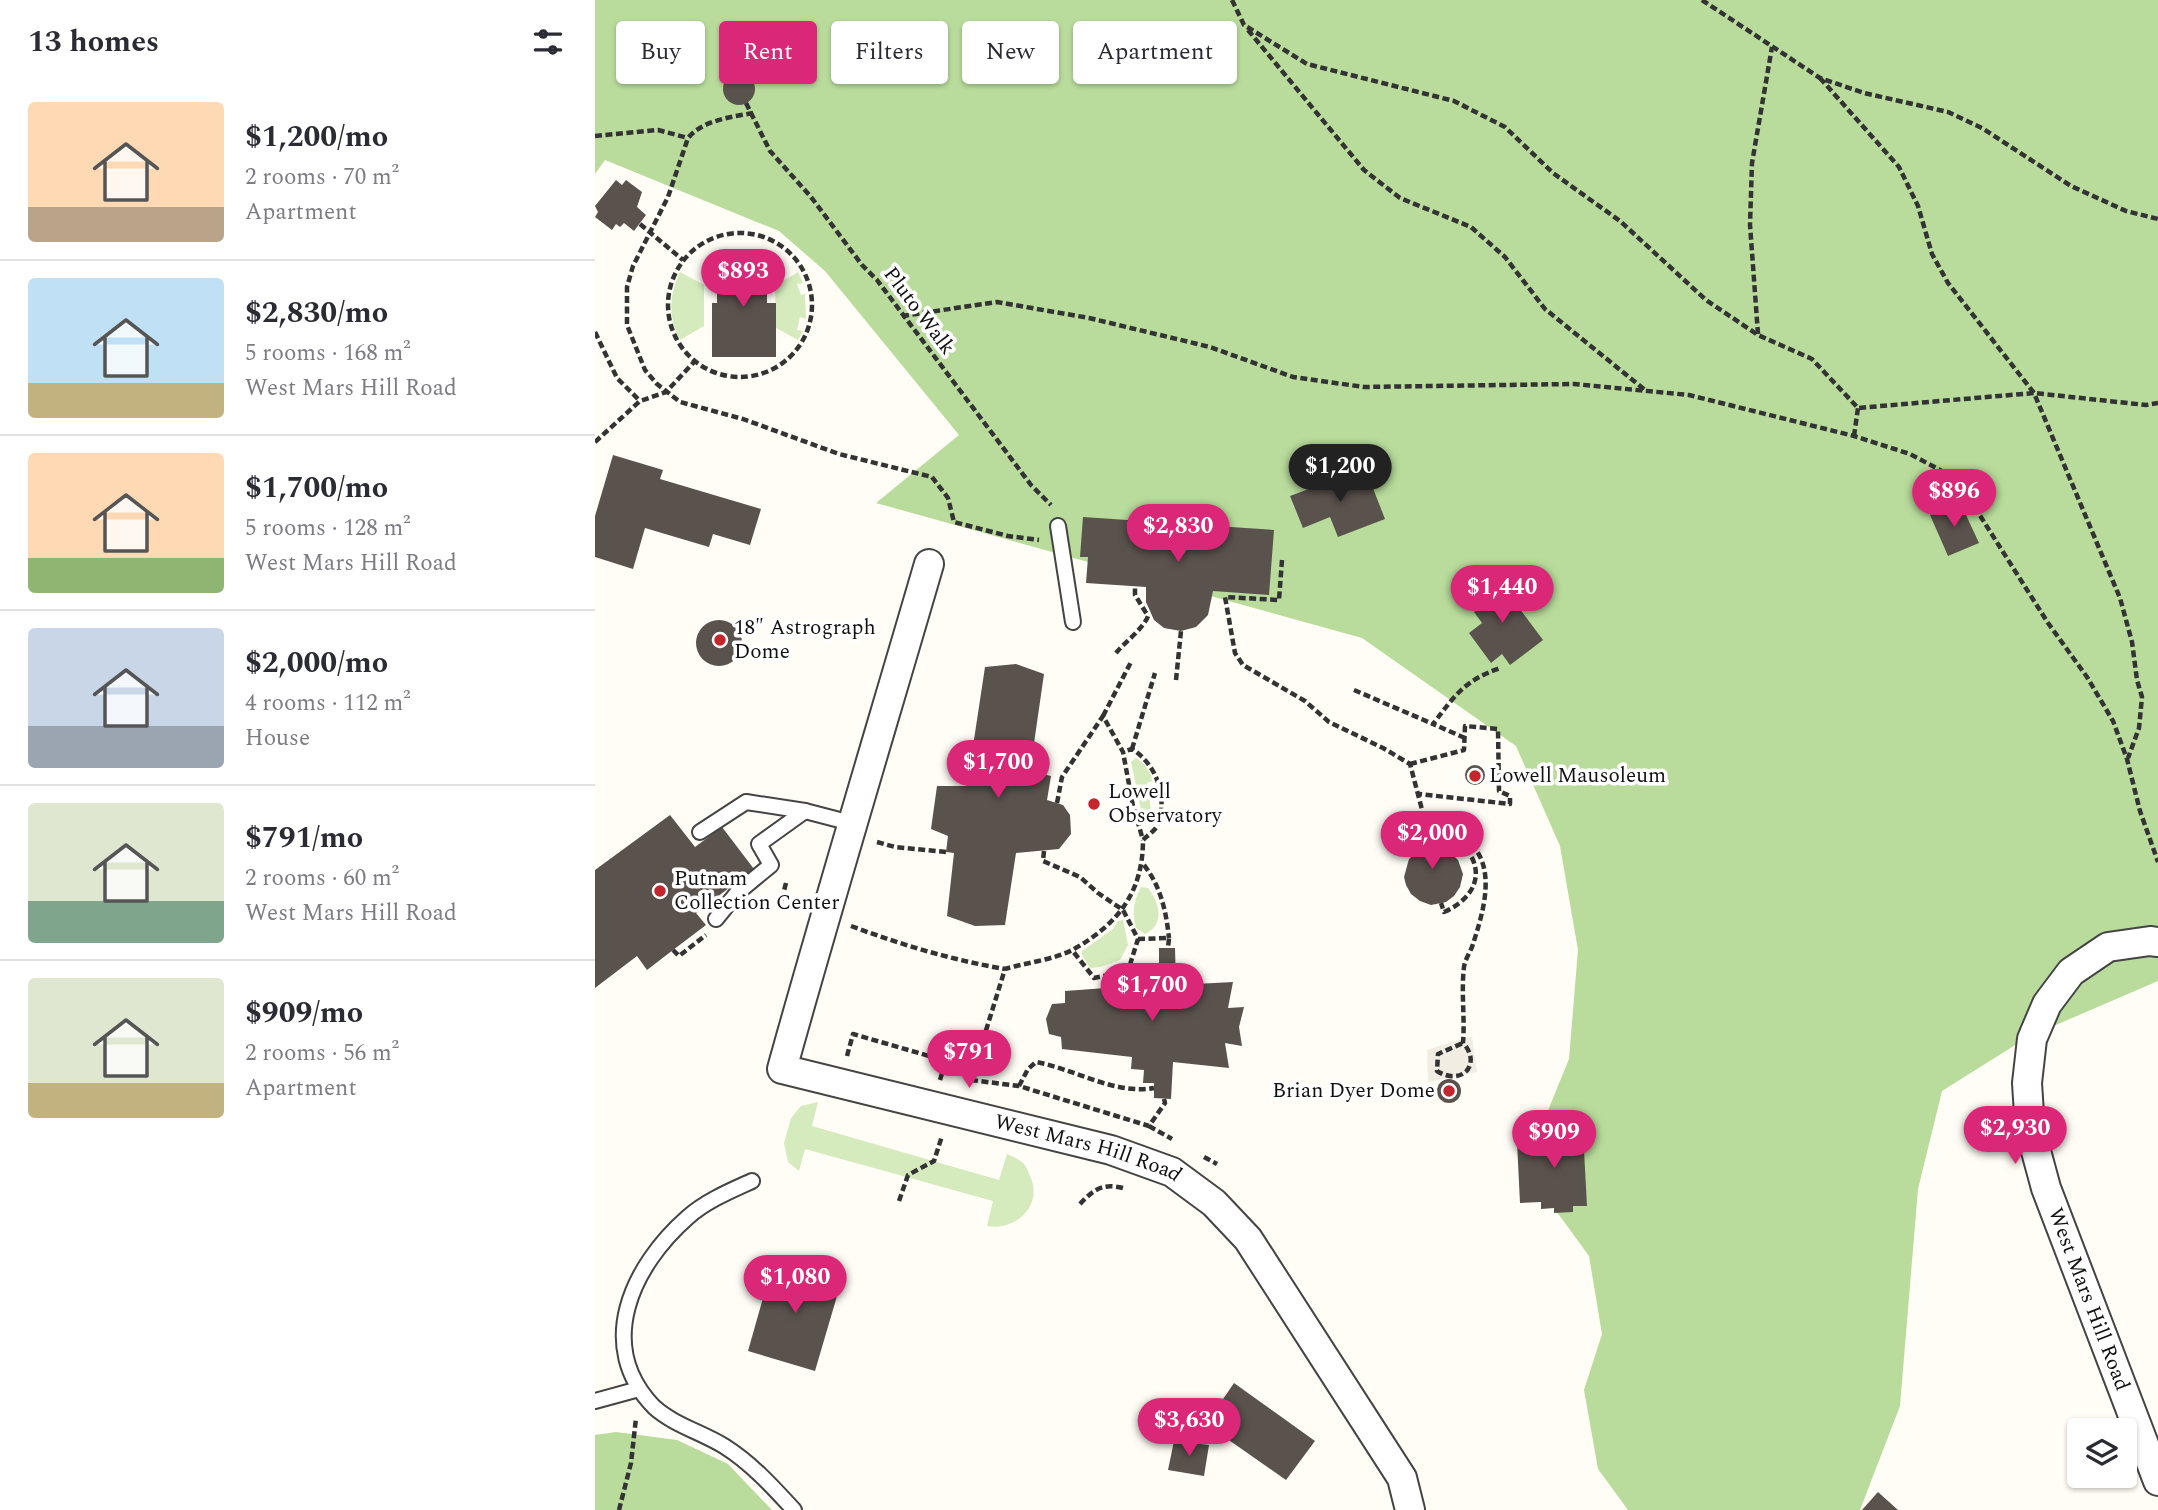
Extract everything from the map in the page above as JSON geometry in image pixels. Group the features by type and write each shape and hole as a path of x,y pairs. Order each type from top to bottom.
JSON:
{"street":[{"name":"West Mars Hill Road","path":"929,564 866,781 859,831 782,1069 1111,1150 1172,1172 1214,1203 1248,1239 1402,1478 1410,1510"},
{"name":"West Mars Hill Road","path":"2158,942 2108,947 2071,972 2046,1004 2032,1040 2027,1083 2030,1129 2046,1188 2158,1481"}],"lane":[{"path":"1058,526 1073,622"},
{"path":"700,832 746,802 805,811 859,831"},
{"path":"716,919 737,893 771,865 759,844 805,811"},
{"path":"752,1181 719,1195 688,1217 645,1261 631,1285 621,1320 618,1350 626,1371 654,1408 723,1446 763,1475 794,1510"},
{"path":"595,1401 639,1389"}],"path":[{"path":"1232,0 1244,25 1364,170 1400,198 1471,227 1505,257 1545,309 1646,391"},
{"path":"1702,0 1820,79 1899,167 1918,206 1932,254 1948,283 2034,393 2120,598 2132,642 2142,696 2139,727 2127,759"},
{"path":"1244,25 1307,64 1454,101 1504,127 1553,173 1620,221 1706,300 1758,335 1812,359 1857,408 1854,436"},
{"path":"1758,335 1750,225 1752,163 1772,47"},
{"path":"1820,79 1864,93 1948,112 1982,128 2071,186 2126,211 2158,219"},
{"name":"Pluto Walk","path":"746,103 770,151 811,197 862,265 877,280 1031,485 1056,510 1058,526"},
{"path":"753,113 711,123 695,130 688,138 668,197 632,267 627,287 627,324 645,370 680,402 743,418 838,454 932,477 948,498 954,522 1008,536 1061,543"},
{"path":"595,136 658,130 688,138"},
{"path":"640,224 683,260"},
{"path":"732,233 750,233 769,239 785,249 798,262 808,279 813,298 807,335 796,351 783,364 767,373 747,378 710,372 694,362 671,332 667,313 667,295 673,276 683,260 696,247 713,238 732,233"},
{"path":"902,316 997,302 1089,318 1210,347 1293,377 1364,387 1574,384 1689,395 1854,436 1910,454 1940,470 1967,495 2048,623 2087,677 2113,721 2158,862"},
{"path":"595,332 617,378 640,401"},
{"path":"595,442 640,401 666,392 694,362"},
{"path":"1857,408 2034,393 2146,405 2158,403"},
{"path":"1282,560 1279,600 1225,597 1235,653 1243,664 1305,701 1329,722 1410,764 1425,829"},
{"path":"1116,653 1130,636 1145,626 1148,616 1135,595 1135,586"},
{"path":"1176,680 1181,631"},
{"path":"1057,803 1062,777 1103,716 1131,662"},
{"path":"1433,724 1457,693 1477,676 1500,668"},
{"path":"1132,749 1155,673"},
{"path":"1354,690 1465,738"},
{"path":"840,922 914,948 1005,969 1072,950 1108,925 1123,910 1135,888 1143,865 1143,840 1133,806 1123,752 1103,716"},
{"path":"1410,764 1464,750 1465,726 1499,729 1499,791 1510,796 1510,804 1419,794"},
{"path":"1123,752 1132,749"},
{"path":"1132,749 1154,769 1162,802 1158,826 1143,840"},
{"path":"1425,821 1436,821 1456,830 1478,849 1484,866 1487,886 1465,964 1463,1043 1467,1047 1471,1066 1467,1072 1449,1076 1437,1071 1438,1054 1463,1043"},
{"path":"1436,821 1436,826 1473,859 1475,873 1469,895 1458,906 1444,912 1441,903"},
{"path":"859,831 895,847 946,852"},
{"path":"1044,850 1043,861 1080,877 1123,910 1138,939 1128,971 1094,978 1072,950"},
{"path":"1143,865 1156,881 1167,915 1168,948"},
{"path":"779,910 788,872"},
{"path":"1138,939 1169,938"},
{"path":"845,1062 853,1034 974,1069 1005,969"},
{"path":"1019,1086 1028,1069 1036,1062 1120,1087 1142,1090 1154,1088"},
{"path":"971,1080 1019,1086 1149,1126 1165,1104 1164,1098"},
{"path":"899,1201 908,1175 934,1161 942,1135"},
{"path":"1080,1204 1094,1189 1104,1186 1119,1186 1130,1190"},
{"path":"619,1510 631,1463 639,1389"}],"green space":[{"path":"595,0 2158,0 2158,981 2028,1037 1942,1091 1918,1189 1900,1406 1860,1510 1628,1510 1598,1469 1584,1390 1602,1334 1589,1256 1554,1208 1540,1130 1569,1059 1578,950 1560,846 1516,746 1362,638 876,503 959,435 825,271 779,231 605,160 595,174"},
{"path":"680,272 704,285 704,326 680,340 673,323 671,306"},
{"path":"798,272 803,283 797,284 801,295 805,294 806,319 800,317 797,330 803,331 798,340 776,328 775,286"},
{"path":"1136,758 1151,775 1152,781 1147,783 1151,810 1158,810 1154,824 1144,824 1131,762"},
{"path":"1141,887 1148,888 1158,907 1156,925 1145,934 1136,928 1134,917 1135,902"},
{"path":"1123,920 1128,945 1120,960 1090,968 1082,951 1113,929 1118,921"},
{"path":"818,1102 812,1126 999,1180 1007,1154 1027,1168 1033,1187 1030,1206 1017,1220 1007,1225 987,1226 993,1201 805,1149 799,1171 788,1162 784,1143 791,1118 801,1106"},
{"path":"616,1432 677,1440 728,1464 772,1510 595,1510 595,1435"}],"shaded area":[{"path":"1472,1037 1477,1072 1428,1082 1427,1050"}],"building":[{"path":"725,84 753,84 755,89 750,100 739,105 728,100 723,89"},
{"path":"616,180 622,185 626,180 642,192 637,207 646,215 634,231 624,223 620,227 616,224 612,230 595,217 598,212 595,206"},
{"path":"767,254 767,303 776,303 776,357 712,357 712,303 717,303 717,255"},
{"path":"613,455 663,470 660,479 761,509 750,545 713,534 709,547 645,528 633,569 595,557 595,516"},
{"path":"1365,468 1385,519 1338,537 1330,517 1303,528 1290,496"},
{"path":"1960,502 1979,543 1948,556 1930,515"},
{"path":"1083,517 1274,530 1269,595 1213,591 1208,615 1196,627 1181,631 1164,628 1154,620 1146,602 1146,587 1086,583 1088,557 1080,557"},
{"path":"1496,577 1543,640 1510,665 1502,654 1491,663 1469,633 1482,623 1474,612 1481,606 1472,595"},
{"name":"18″ Astrograph Dome","path":"719,620 728,621 735,627 741,634 741,652 735,659 728,665 719,666 710,665 703,659 697,652 696,643 697,634 703,627 710,621"},
{"path":"1016,664 1044,674 1030,771 1051,776 1047,800 1063,805 1070,815 1071,834 1059,849 1016,853 1005,925 975,926 947,916 954,853 946,852 948,836 931,829 937,786 967,786 985,667"},
{"name":"Lowell Mausoleum","path":"1475,765 1482,768 1485,775 1482,782 1475,785 1468,782 1465,775 1468,768"},
{"name":"Putnam Collection Center","path":"670,815 695,847 722,827 754,869 696,913 706,925 647,970 637,956 595,988 595,870"},
{"path":"1432,829 1435,847 1451,853 1458,860 1463,874 1460,887 1454,896 1446,902 1431,905 1411,894 1404,877 1409,859 1417,852 1413,831"},
{"path":"1159,948 1175,948 1176,985 1233,982 1228,1008 1244,1007 1239,1027 1242,1046 1225,1043 1229,1068 1173,1062 1171,1099 1154,1098 1154,1083 1143,1083 1144,1070 1131,1069 1132,1057 1062,1049 1061,1037 1049,1034 1046,1019 1052,1004 1065,1003 1065,991 1133,986 1133,975 1145,974 1146,963 1159,963"},
{"name":"Brian Dyer Dome","path":"1449,1079 1458,1082 1461,1091 1458,1100 1449,1103 1440,1100 1437,1091 1440,1082"},
{"path":"1564,1120 1578,1120 1578,1132 1583,1132 1587,1206 1573,1206 1573,1212 1554,1213 1554,1208 1541,1209 1541,1202 1520,1203 1517,1142 1538,1141 1537,1132 1565,1131"},
{"path":"774,1259 842,1279 815,1371 748,1351"},
{"path":"1234,1383 1315,1441 1286,1480 1206,1424"},
{"path":"1174,1441 1209,1445 1204,1476 1168,1470"},
{"path":"1878,1492 1898,1510 1862,1510"}],"place":[{"name":"18″ Astrograph Dome","path":"720,640"},
{"name":"Lowell Mausoleum","path":"1475,776"},
{"name":"Lowell Observatory","path":"1094,804"},
{"name":"Putnam Collection Center","path":"660,891"},
{"name":"Brian Dyer Dome","path":"1449,1091"}]}
